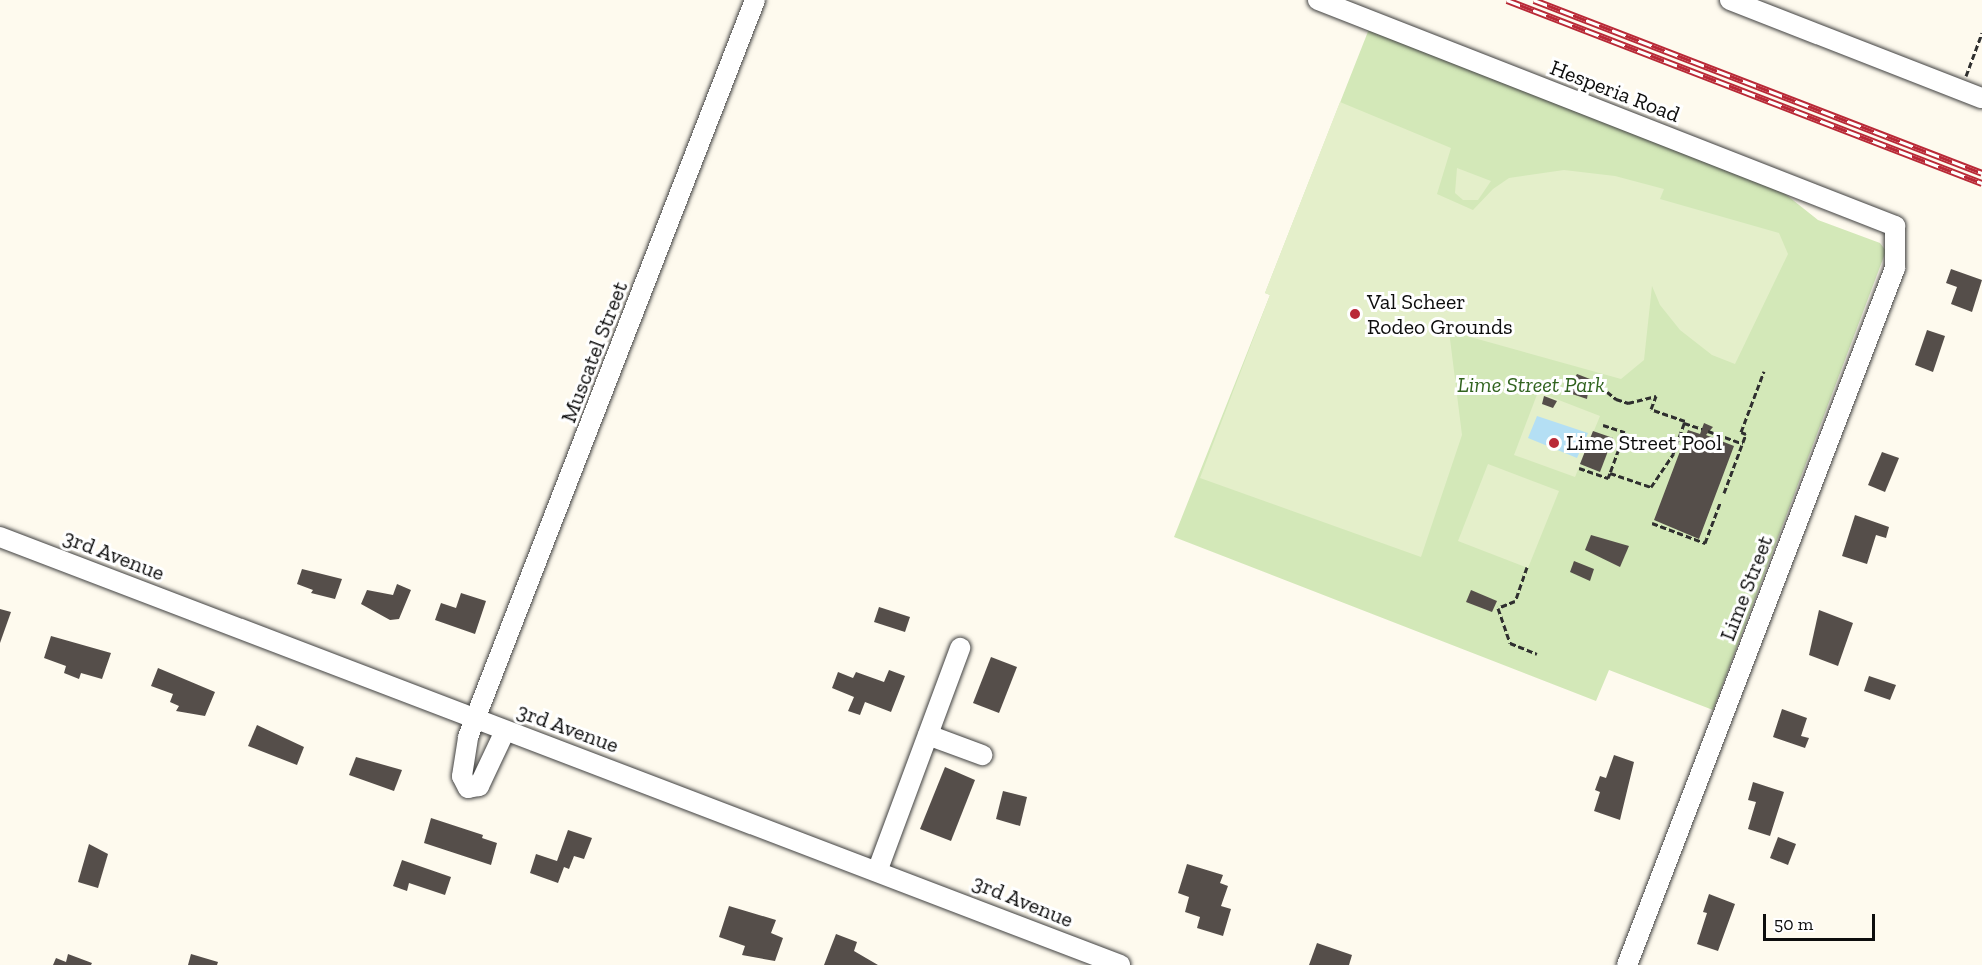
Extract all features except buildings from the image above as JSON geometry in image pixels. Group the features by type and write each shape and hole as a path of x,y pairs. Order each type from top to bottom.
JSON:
{"street":[{"name":"Muscatel Street","path":"505,730 479,786 468,788 462,776 463,755 475,719 754,0"},
{"name":"Hesperia Road","path":"1318,0 1895,226"},
{"path":"1730,0 1982,98"},
{"name":"Lime Street","path":"1627,965 1895,268 1895,226"},
{"name":"3rd Avenue","path":"0,537 475,719 878,869 1120,965"},
{"path":"878,869 960,648"},
{"path":"928,735 982,755"}],"path":[{"path":"1960,89 1982,33"},
{"path":"1724,493 1746,434 1741,432 1764,371"},
{"path":"1600,386 1616,399 1628,403 1656,396 1652,409 1702,429"},
{"path":"1610,472 1651,487 1673,454 1684,423"},
{"path":"1579,468 1608,478 1625,432 1603,424"},
{"path":"1708,432 1743,444"},
{"path":"1652,523 1705,543 1720,503"},
{"path":"1527,567 1515,601 1498,608 1510,643 1537,654"}],"green space":[{"name":"Lime Street Park","path":"1369,29 1774,185 1818,220 1880,243 1886,251 1713,710 1609,670 1596,701 1174,537 1270,295 1265,293"},
{"name":"Val Scheer Rodeo Grounds","path":"1340,102 1451,148 1437,194 1473,210 1493,189 1509,178 1564,170 1615,176 1664,189 1660,199 1779,233 1788,254 1735,364 1712,355 1680,330 1660,305 1652,286 1644,360 1621,379 1449,331 1462,435 1421,557 1200,478 1270,295 1265,293"},
{"path":"1457,168 1491,181 1478,200 1463,200 1455,193"},
{"name":"Lime Street Pool","path":"1538,392 1600,416 1575,477 1514,455"},
{"path":"1488,464 1559,491 1528,568 1458,541"}],"water":[{"path":"1537,416 1588,433 1577,458 1528,438"}],"railway":[{"path":"1507,0 1982,183"},
{"path":"1534,0 1982,173"}],"place":[{"name":"Val Scheer Rodeo Grounds","path":"1355,314"},
{"name":"Lime Street Pool","path":"1554,443"}]}
